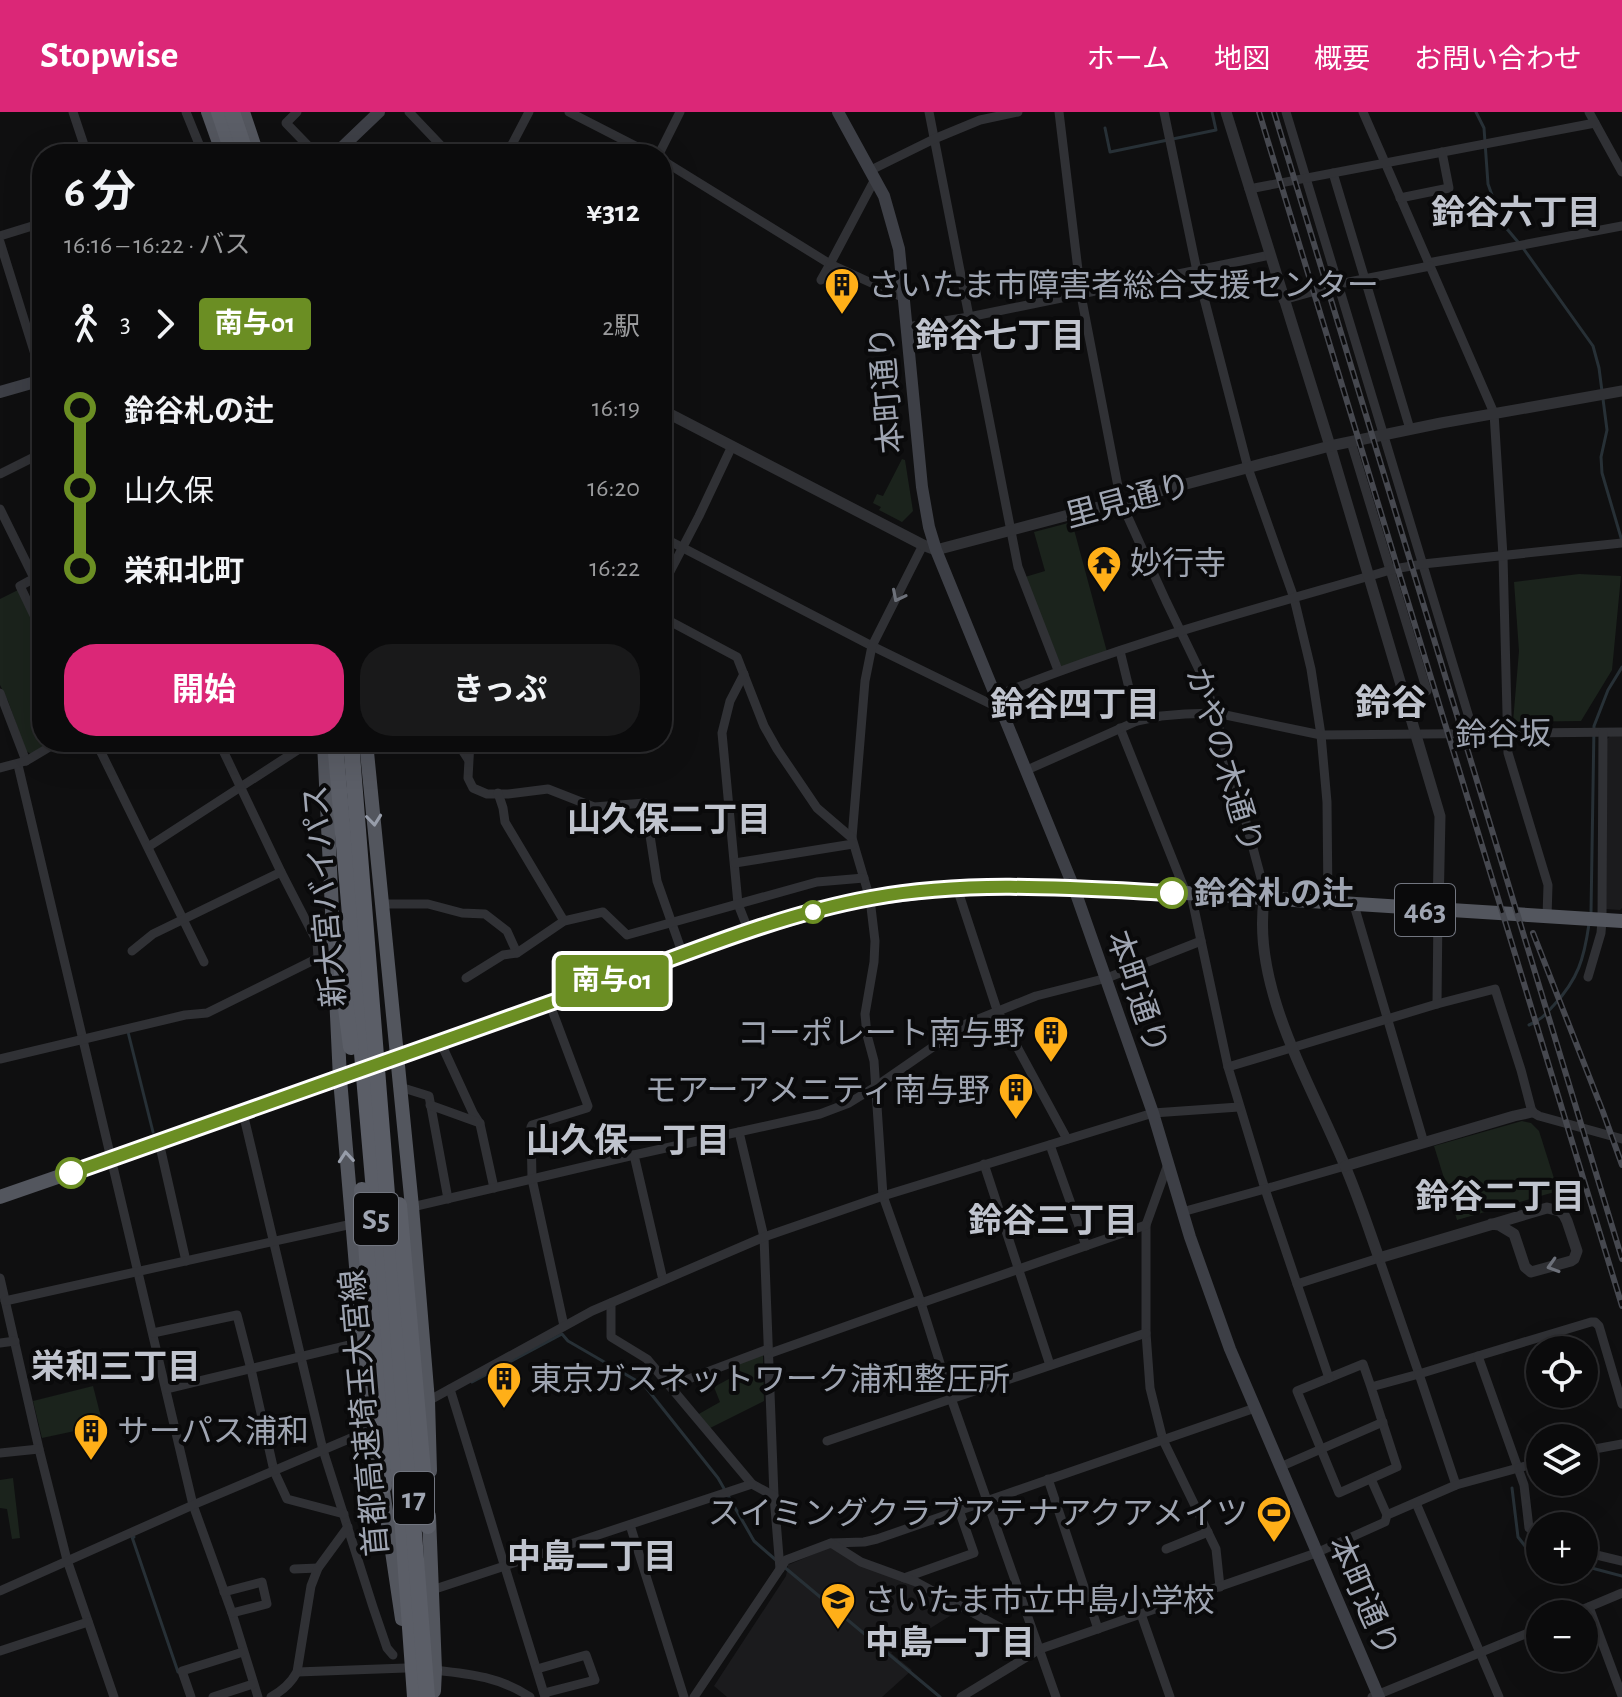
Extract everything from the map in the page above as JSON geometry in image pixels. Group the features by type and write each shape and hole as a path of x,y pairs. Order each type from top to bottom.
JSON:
{"highway":[{"path":"208,112 219,144"},
{"path":"219,112 230,144"},
{"path":"232,112 243,144"},
{"path":"243,112 254,144"},
{"path":"331,752 340,1079 362,1342 384,1486"},
{"path":"332,752 342,978 356,1090 375,1425"},
{"name":"首都高速埼玉大宮線","path":"332,752 415,1697"},
{"name":"新大宮バイパス","path":"333,752 347,824 368,1045 352,752"},
{"name":"首都高速埼玉大宮線","path":"352,752 432,1695"},
{"name":"17","path":"367,752 428,1401 428,1526 435,1670 432,1695"},
{"name":"463","path":"0,1197 749,932 813,912 870,899 957,888 1074,888 1622,921"},
{"path":"363,893 370,920 387,1059 428,1526"},
{"name":"17","path":"408,1697 373,1096 432,1695"},
{"name":"17","path":"384,1486 403,1623"}],"main road":[{"path":"345,144 379,112"},
{"name":"本町通り","path":"838,112 884,196 899,249 922,487 930,531 929,548 996,696 1074,888 1153,1113 1211,1298 1376,1696"},
{"path":"0,392 32,382"}],"street":[{"path":"73,112 84,144"},
{"path":"186,112 199,144"},
{"path":"297,112 286,123 306,144"},
{"path":"409,112 439,144"},
{"path":"512,144 529,112"},
{"path":"569,112 631,144"},
{"path":"664,144 680,112"},
{"path":"929,112 1018,567 1058,670"},
{"path":"821,280 873,174 934,139 980,120 1018,112"},
{"name":"かやの木通り","path":"1059,112 1081,295 1121,502 1206,684 1264,889 1264,900"},
{"path":"1164,112 1197,271 1248,468 1294,598 1311,669 1327,802 1328,903"},
{"path":"1226,112 1440,816 1437,1004"},
{"path":"1286,112 1474,734"},
{"path":"1363,112 1494,413 1503,556 1508,753 1548,885 1547,917"},
{"path":"1589,112 1622,172"},
{"path":"1249,189 1595,123"},
{"path":"1400,198 1449,188 1442,152"},
{"path":"672,166 830,264 904,298"},
{"path":"1333,173 1410,429"},
{"path":"0,236 32,226"},
{"path":"1283,300 1429,264 1622,226"},
{"path":"0,242 32,346"},
{"path":"907,327 1081,295 1270,255"},
{"name":"里見通り","path":"929,548 1010,531 1330,446 1622,391"},
{"path":"672,415 929,548 872,646 865,681 852,841 870,899 875,941 865,1014 874,1061 883,1196 1056,1697"},
{"path":"1351,442 1427,691"},
{"path":"672,567 732,446"},
{"path":"0,474 32,458"},
{"path":"0,509 32,565"},
{"path":"672,542 1001,709"},
{"path":"996,696 1058,670 1390,570 1621,543"},
{"path":"32,579 20,586 32,611"},
{"path":"672,622 737,657 760,716 777,749 817,808 852,841"},
{"path":"1120,651 1137,721"},
{"path":"744,674 730,701 722,733 738,904 749,932"},
{"path":"0,693 22,763 193,1505 258,1697"},
{"name":"鈴谷坂","path":"1027,770 1137,721 1173,715 1216,713 1321,735 1622,732"},
{"path":"1120,728 1189,894 1239,1107 1329,1378"},
{"path":"1588,977 1601,933 1595,919 1597,733"},
{"path":"0,768 22,763 41,752"},
{"path":"101,752 204,962"},
{"path":"0,1059 185,1015 207,1013 318,958 317,942 224,752"},
{"path":"148,847 295,752"},
{"path":"464,752 469,760"},
{"path":"469,752 468,778 473,788 487,794 548,789 594,807 645,803 657,881 683,955"},
{"path":"498,793 505,822 564,921"},
{"path":"735,863 852,841"},
{"path":"132,951 153,934 281,872"},
{"path":"466,978 503,955 517,953 564,921 603,912 627,935 817,882 864,878"},
{"path":"957,888 997,1010 1067,1139"},
{"path":"1264,900 1262,929 1267,967 1281,1018 1345,1166 1456,1485"},
{"path":"382,904 428,904 462,913 485,914 507,931 517,953"},
{"path":"1354,905 1424,1143"},
{"path":"412,1207 820,1114 849,1103 875,1087 966,1024 1036,996 1107,978 1201,941"},
{"path":"1228,1067 1495,989 1532,1112"},
{"path":"549,1002 588,1106 532,1125 532,1179 564,1326"},
{"path":"444,1050 480,1124 494,1188"},
{"path":"400,1087 429,1096 448,1199"},
{"path":"430,1105 480,1124"},
{"path":"428,1401 611,1303 764,1237 883,1196 1153,1113 1239,1107"},
{"path":"1182,1212 1532,1112 1622,1139"},
{"path":"243,1113 323,1450 387,1648 393,1655"},
{"path":"739,1132 764,1237 774,1496 780,1569"},
{"path":"159,1142 186,1261"},
{"path":"1050,1145 1086,1246"},
{"path":"634,1155 663,1280"},
{"path":"984,1164 1050,1365"},
{"path":"1168,1164 1146,1225 1146,1333 1150,1388 1163,1440 1216,1549 1220,1587"},
{"path":"1297,1284 1379,1258 1521,1215 1547,1208 1560,1211 1567,1221 1576,1255 1571,1261 1531,1272 1525,1267 1514,1234 1516,1220 1521,1215"},
{"path":"5,1301 352,1224"},
{"path":"1491,1224 1514,1234"},
{"path":"670,1386 1146,1225"},
{"path":"0,1278 67,1560 114,1697"},
{"path":"611,1303 611,1337 647,1359 752,1484 774,1496"},
{"path":"153,1333 237,1315 274,1471 287,1499 344,1514"},
{"path":"1371,1387 1595,1322 1599,1326 1622,1404"},
{"path":"827,1441 1146,1333"},
{"path":"0,1343 15,1341"},
{"path":"166,1389 362,1342"},
{"path":"1478,1356 1519,1469 1527,1512"},
{"path":"1363,1364 1397,1467 1339,1493 1297,1391 1329,1378 1363,1364"},
{"path":"450,1389 545,1695 595,1680 586,1655 537,1669"},
{"path":"694,1697 786,1560 831,1543 877,1539 1255,1408"},
{"path":"1280,1467 1383,1422"},
{"path":"0,1591 375,1425"},
{"path":"1598,1448 1622,1444"},
{"path":"0,1453 39,1449"},
{"path":"1387,1515 1456,1485 1526,1467"},
{"path":"1048,1479 1098,1629"},
{"path":"961,1697 1040,1649 1316,1553 1385,1522 1387,1515 1371,1479"},
{"path":"432,1590 752,1484"},
{"path":"1416,1503 1499,1697"},
{"path":"904,1578 974,1553 959,1510"},
{"path":"630,1525 684,1697"},
{"path":"271,1697 292,1681 297,1672 311,1586 318,1568 348,1527"},
{"path":"1166,1549 1208,1532"},
{"path":"831,1543 861,1562 916,1582 1040,1649"},
{"path":"1598,1555 1622,1561"},
{"path":"294,1569 318,1568"},
{"path":"224,1592 262,1582 267,1604 232,1613"},
{"path":"1598,1603 1622,1593"},
{"path":"1141,1614 1170,1697"},
{"path":"0,1651 88,1622"},
{"path":"1598,1631 1622,1696"},
{"path":"1376,1696 1526,1634"},
{"path":"191,1697 182,1671 243,1652"},
{"path":"297,1672 406,1668"},
{"path":"435,1670 480,1675 516,1687 530,1697"},
{"path":"213,1697 253,1684"}],"shaded area":[{"path":"902,459 905,460 913,511 902,522 879,510 881,507 873,503 877,494 883,496"},
{"path":"1072,522 1107,652 1062,668 1025,577 1045,571 1034,532"},
{"path":"1579,574 1621,576 1612,670 1581,721 1513,722 1519,651 1514,582"},
{"path":"18,590 32,619 34,752 31,754 26,751 0,685 0,599"},
{"path":"1622,736 1620,910 1606,909 1607,739"},
{"path":"1522,1121 1531,1123 1539,1131 1558,1191 1457,1220 1434,1146"},
{"path":"763,1355 764,1401 710,1428 697,1415 720,1402 714,1387 738,1374 737,1363"},
{"path":"93,1386 103,1425 42,1438 33,1401"},
{"path":"13,1478 20,1538 12,1539 7,1509 0,1508 0,1480"},
{"name":"さいたま市立中島小学校","path":"833,1546 961,1609 891,1653 912,1670 882,1697 727,1697 714,1686 786,1576 788,1565"}],"waterway":[{"path":"1105,128 1110,152 1216,130 1212,112"},
{"path":"1476,112 1484,128 1488,184 1502,223 1518,242"},
{"path":"1523,248 1593,346 1607,430 1601,457 1602,473 1622,541"},
{"path":"1591,913 1594,726 1608,690 1622,667"},
{"path":"1529,1025 1546,1014 1569,986 1582,958 1589,924"},
{"path":"128,1032 153,1132"},
{"path":"472,1382 562,1334 568,1341 644,1385 718,1478 754,1541 777,1561"},
{"path":"1512,1488 1518,1537 1526,1546"},
{"path":"134,1537 178,1672"},
{"path":"783,1566 940,1697"},
{"path":"1598,1570 1622,1576"}],"railway":[{"path":"1259,112 1622,1306"},
{"path":"1274,112 1622,1259"},
{"path":"1533,933 1622,1165"}],"bus line":[{"name":"南与01","path":"71,1173 753,930 840,905 900,894 974,887 1172,893"}],"place":[{"name":"さいたま市障害者総合支援センター","path":"842,316"},
{"name":"妙行寺","path":"1104,594"},
{"name":"鈴谷札の辻","path":"1172,893"},
{"name":"コーポレート南与野","path":"1051,1064"},
{"name":"モアーアメニティ南与野","path":"1016,1121"},
{"name":"東京ガスネットワーク浦和整圧所","path":"504,1410"},
{"name":"サーパス浦和","path":"91,1462"},
{"name":"スイミングクラブアテナアクアメイツ","path":"1274,1544"},
{"name":"さいたま市立中島小学校","path":"838,1631"}],"district":[{"name":"鈴谷六丁目","path":"1516,212"},
{"name":"鈴谷七丁目","path":"1000,335"},
{"name":"鈴谷","path":"1391,702"},
{"name":"鈴谷四丁目","path":"1075,704"},
{"name":"山久保二丁目","path":"669,819"},
{"name":"山久保一丁目","path":"628,1140"},
{"name":"鈴谷二丁目","path":"1500,1196"},
{"name":"鈴谷三丁目","path":"1053,1220"},
{"name":"栄和三丁目","path":"116,1366"},
{"name":"中島二丁目","path":"592,1556"},
{"name":"中島一丁目","path":"950,1642"}]}
